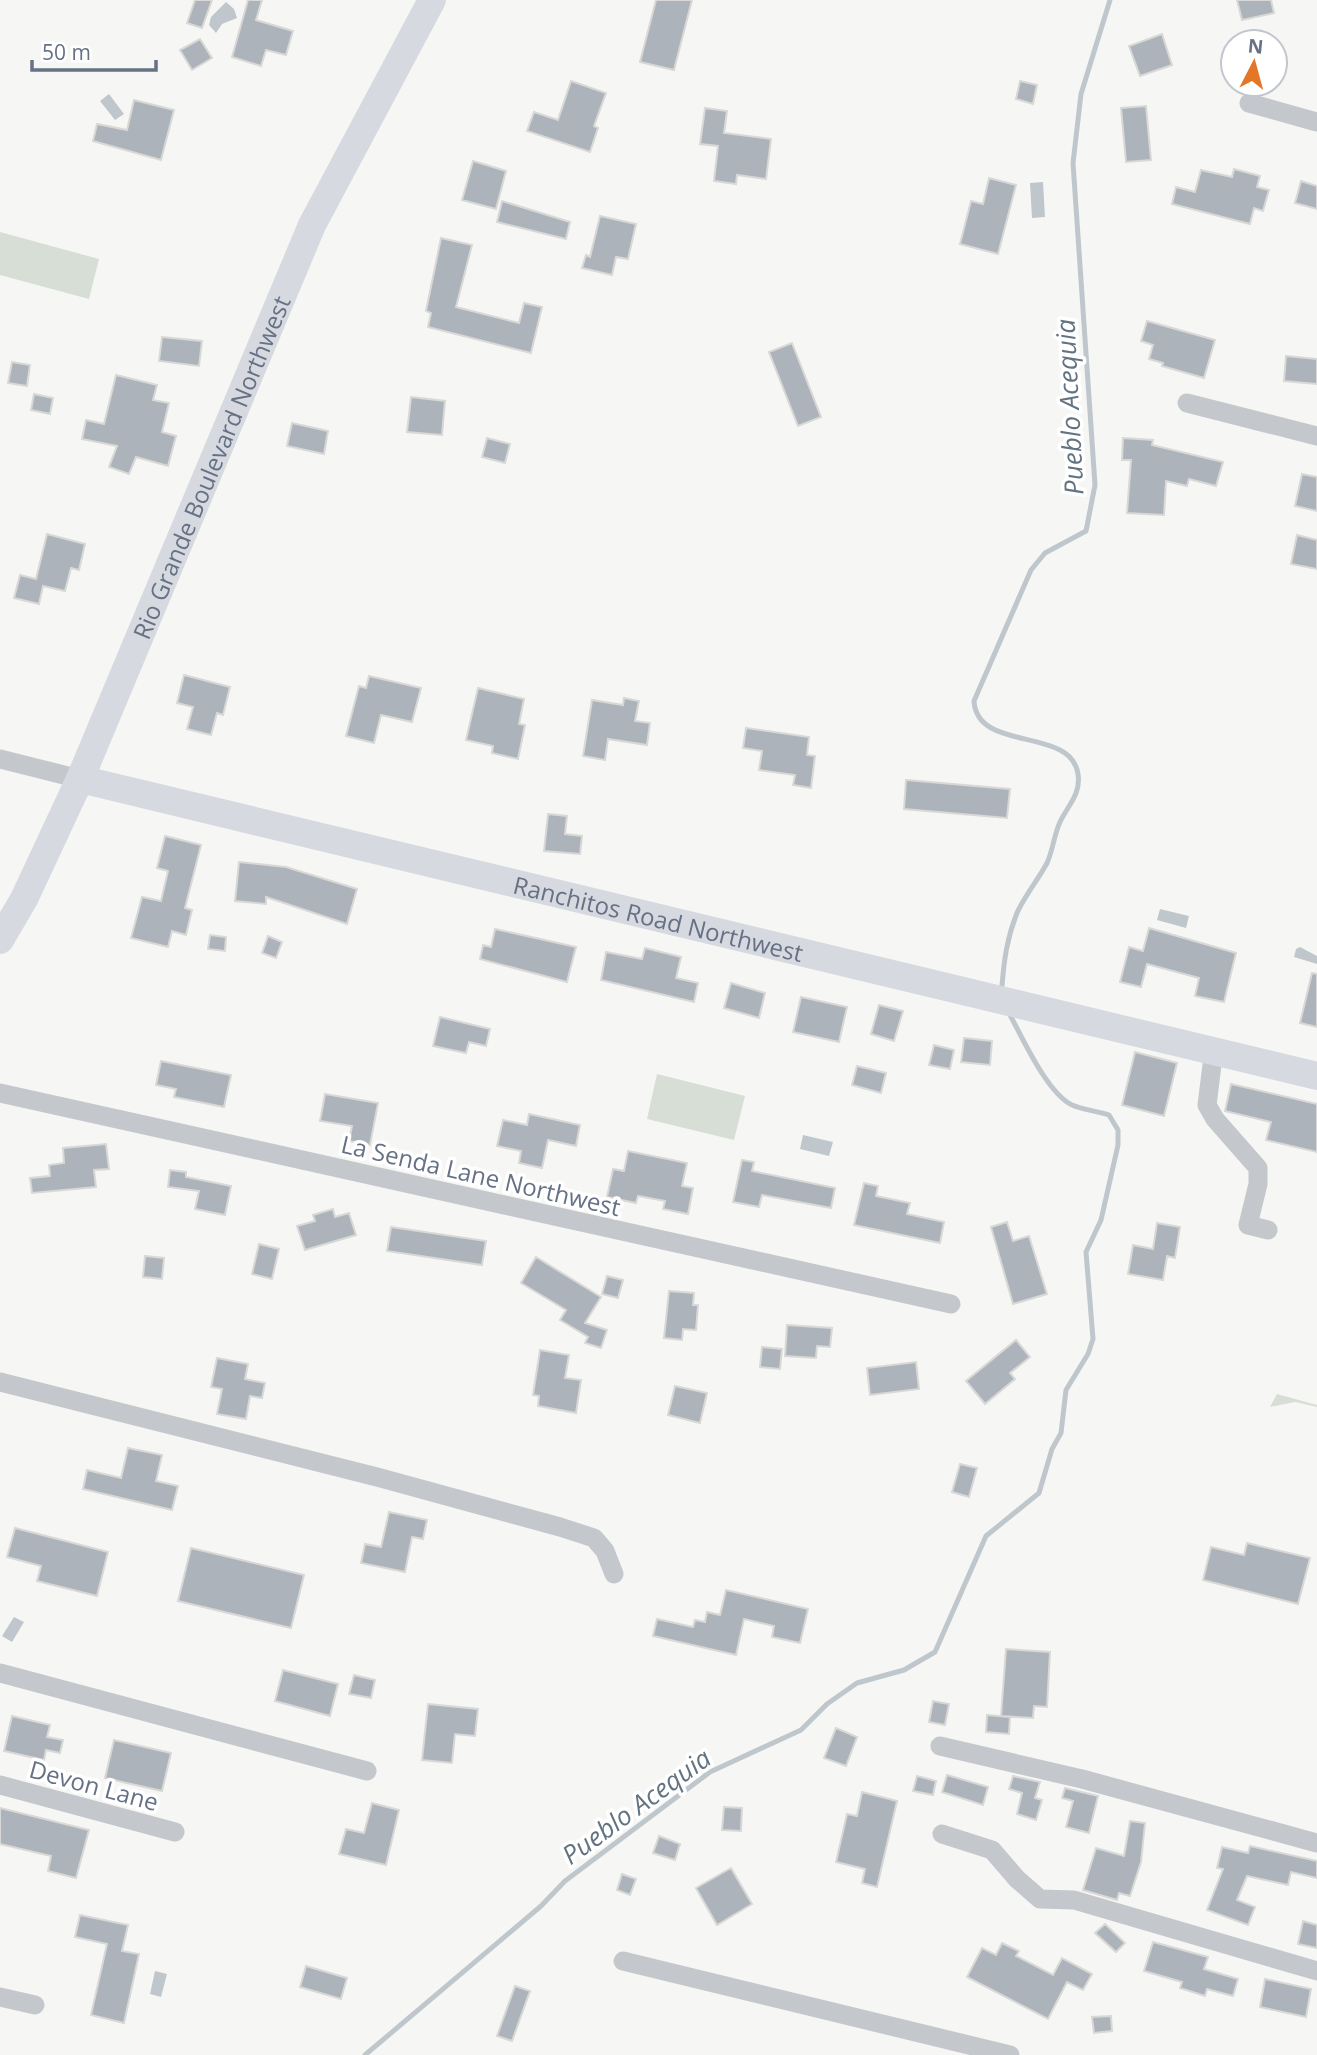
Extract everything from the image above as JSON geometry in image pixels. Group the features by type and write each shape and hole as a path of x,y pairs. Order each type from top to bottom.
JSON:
{"street":[{"name":"Rio Grande Boulevard Northwest","path":"0,940 24,899 80,779 312,225 432,0"},
{"path":"1250,103 1317,122"},
{"path":"1187,402 1317,436"},
{"name":"Ranchitos Road Northwest","path":"0,759 830,960 1214,1049 1317,1076"},
{"path":"1214,1049 1207,1105 1215,1119 1258,1168 1258,1184 1248,1225 1268,1230"},
{"name":"La Senda Lane Northwest","path":"0,1093 951,1304"},
{"path":"0,1382 377,1477 560,1527 594,1538 605,1551 614,1574"},
{"path":"0,1673 367,1771"},
{"path":"940,1746 1082,1779 1317,1843"},
{"name":"Devon Lane","path":"0,1786 176,1832"},
{"path":"942,1834 992,1850 1017,1879 1040,1899 1074,1900 1317,1971"},
{"path":"624,1961 1010,2055"},
{"path":"0,1997 35,2005"}],"shaded area":[{"path":"226,2 234,9 237,18 222,24 216,33 209,25 211,17"},
{"path":"109,94 124,114 115,120 100,101"},
{"path":"1043,182 1045,217 1032,218 1030,183"},
{"path":"0,232 99,259 89,299 0,275"},
{"path":"1160,909 1189,916 1186,928 1157,920"},
{"path":"1300,947 1317,956 1317,964 1294,957 1296,949"},
{"path":"657,1074 745,1096 734,1140 647,1119"},
{"path":"803,1135 833,1142 829,1156 800,1149"},
{"path":"1277,1394 1317,1407 1295,1402 1270,1407"},
{"path":"14,1617 24,1622 12,1642 2,1636"},
{"path":"155,1971 167,1974 161,1997 150,1994"}],"building":[{"path":"195,0 212,0 202,28 187,23"},
{"path":"248,0 262,0 256,20 293,31 286,55 266,50 261,66 232,57"},
{"path":"656,0 692,0 674,70 640,62"},
{"path":"1237,0 1271,0 1274,13 1242,20"},
{"path":"1162,34 1172,65 1140,76 1129,46"},
{"path":"200,39 212,58 192,70 180,50"},
{"path":"571,81 606,93 594,126 598,128 590,152 527,131 534,112 558,120"},
{"path":"1020,81 1037,85 1033,104 1016,99"},
{"path":"134,100 174,110 161,160 93,141 97,124 127,130"},
{"path":"1146,106 1151,160 1126,162 1121,108"},
{"path":"705,108 727,111 724,133 771,139 766,179 737,175 736,184 714,181 718,146 700,144"},
{"path":"473,161 506,171 496,209 462,200"},
{"path":"1234,169 1260,176 1257,187 1269,190 1263,211 1254,208 1250,224 1172,204 1176,187 1195,192 1201,170 1232,177"},
{"path":"989,178 1016,185 998,254 960,244 971,201 983,204"},
{"path":"1301,181 1317,186 1317,209 1295,203"},
{"path":"502,201 570,222 566,239 497,222"},
{"path":"600,216 636,224 628,259 616,257 612,275 582,268 586,255 590,257"},
{"path":"441,238 472,245 456,307 519,323 524,303 542,307 531,353 428,327 431,313 426,311"},
{"path":"1147,321 1215,340 1204,378 1162,366 1163,363 1149,359 1153,345 1141,341"},
{"path":"162,337 202,341 199,366 159,361"},
{"path":"792,343 821,417 798,426 769,352"},
{"path":"1286,356 1317,359 1317,384 1284,381"},
{"path":"12,362 30,365 27,386 8,383"},
{"path":"116,375 157,385 153,400 169,403 162,432 176,436 168,466 136,457 129,474 109,467 117,446 82,439 86,420 104,424"},
{"path":"34,394 53,398 50,414 31,410"},
{"path":"411,397 445,401 442,435 407,432"},
{"path":"292,423 328,431 324,454 287,446"},
{"path":"487,438 510,444 505,463 482,457"},
{"path":"1123,438 1153,440 1152,445 1223,462 1216,486 1189,479 1187,486 1166,481 1164,515 1127,513 1131,460 1122,460"},
{"path":"1302,474 1317,477 1317,511 1295,506"},
{"path":"47,534 85,544 79,570 71,568 65,591 43,586 39,604 14,598 20,575 36,579"},
{"path":"1297,535 1317,540 1317,569 1291,564"},
{"path":"184,675 230,687 223,715 217,713 211,735 187,729 193,707 177,703"},
{"path":"369,676 421,688 412,722 381,715 374,743 346,736 359,686 366,688"},
{"path":"478,688 524,699 519,724 525,725 518,759 492,753 493,746 466,740"},
{"path":"624,698 639,701 635,721 650,723 647,745 608,739 605,760 583,756 592,700 623,705"},
{"path":"746,728 809,737 807,755 815,756 811,788 793,785 795,775 759,770 762,751 743,748"},
{"path":"906,780 1010,789 1007,818 904,809"},
{"path":"548,814 567,816 565,834 582,836 580,854 544,851"},
{"path":"165,836 201,845 185,908 192,910 186,935 172,931 168,947 131,938 142,897 161,901 168,871 157,868"},
{"path":"239,862 286,867 357,889 347,924 266,897 266,904 235,901"},
{"path":"1149,928 1236,953 1224,1002 1195,996 1199,978 1147,964 1141,987 1120,982 1129,947 1143,951"},
{"path":"495,929 576,947 567,982 480,959 483,945 491,947"},
{"path":"210,935 226,937 225,951 208,949"},
{"path":"268,936 282,942 276,958 262,953"},
{"path":"645,948 681,957 676,978 698,983 694,1002 601,980 606,952 642,959"},
{"path":"1312,973 1317,974 1317,1027 1300,1023"},
{"path":"731,983 765,993 759,1018 724,1008"},
{"path":"801,997 847,1007 839,1042 793,1032"},
{"path":"879,1005 903,1011 894,1041 871,1034"},
{"path":"440,1017 490,1029 486,1046 469,1042 466,1053 433,1046"},
{"path":"964,1038 992,1041 990,1065 961,1062"},
{"path":"934,1045 954,1050 950,1069 929,1065"},
{"path":"1135,1052 1177,1063 1164,1116 1122,1105"},
{"path":"161,1061 231,1075 224,1107 174,1097 176,1089 156,1085"},
{"path":"857,1066 886,1073 881,1093 852,1085"},
{"path":"1231,1084 1317,1104 1317,1152 1266,1140 1271,1122 1225,1111"},
{"path":"325,1094 378,1103 370,1145 349,1141 352,1126 320,1121"},
{"path":"529,1114 580,1125 576,1146 548,1140 542,1168 519,1163 521,1151 497,1146 503,1120 527,1125"},
{"path":"106,1144 109,1169 94,1170 96,1187 32,1193 30,1178 50,1176 49,1165 64,1163 63,1148"},
{"path":"628,1151 687,1163 682,1186 693,1188 688,1214 663,1209 665,1201 638,1196 636,1203 607,1197 613,1169 624,1171"},
{"path":"742,1160 754,1162 752,1171 835,1188 831,1208 762,1195 759,1207 733,1202"},
{"path":"170,1170 186,1172 186,1177 231,1186 225,1215 195,1209 199,1191 168,1187"},
{"path":"864,1183 878,1186 876,1196 910,1203 907,1214 944,1222 940,1243 854,1225"},
{"path":"333,1209 335,1217 349,1213 356,1235 305,1250 297,1226 315,1221 313,1215"},
{"path":"1007,1222 1013,1241 1029,1236 1047,1294 1013,1304 991,1227"},
{"path":"1157,1223 1180,1227 1175,1258 1167,1256 1163,1280 1128,1274 1133,1245 1153,1249"},
{"path":"391,1227 486,1241 482,1265 387,1251"},
{"path":"259,1244 279,1249 272,1279 252,1274"},
{"path":"145,1256 164,1258 162,1279 143,1277"},
{"path":"536,1257 601,1297 585,1323 607,1330 601,1348 585,1343 588,1337 560,1320 566,1310 521,1283"},
{"path":"607,1276 623,1280 618,1298 602,1294"},
{"path":"669,1291 694,1293 693,1305 698,1305 696,1330 683,1329 682,1340 664,1338"},
{"path":"787,1325 832,1328 830,1347 817,1346 816,1358 785,1356"},
{"path":"1016,1340 1030,1357 1010,1373 1015,1379 985,1404 966,1381"},
{"path":"762,1347 782,1349 780,1369 760,1367"},
{"path":"540,1350 569,1355 565,1378 581,1380 576,1413 538,1406 539,1396 533,1395"},
{"path":"217,1358 248,1364 245,1379 265,1383 262,1398 250,1396 246,1419 217,1414 222,1389 211,1387"},
{"path":"916,1362 919,1389 870,1395 867,1368"},
{"path":"675,1386 707,1393 700,1423 668,1415"},
{"path":"128,1448 162,1455 156,1481 178,1486 172,1510 83,1489 87,1470 121,1478"},
{"path":"960,1464 977,1468 969,1497 952,1492"},
{"path":"389,1512 427,1520 423,1539 412,1537 405,1572 361,1563 365,1544 381,1547"},
{"path":"15,1528 108,1552 97,1596 37,1581 41,1566 7,1557"},
{"path":"1247,1543 1310,1558 1298,1604 1203,1580 1211,1547 1244,1555"},
{"path":"191,1548 304,1575 291,1628 178,1601"},
{"path":"726,1590 808,1609 800,1643 772,1637 774,1626 744,1619 736,1655 653,1636 657,1619 693,1627 695,1620 705,1622 707,1612 720,1615"},
{"path":"1006,1649 1050,1652 1047,1707 1034,1706 1033,1718 1001,1716"},
{"path":"283,1670 338,1684 330,1716 275,1701"},
{"path":"354,1675 375,1680 371,1698 349,1694"},
{"path":"933,1701 949,1704 945,1725 929,1722"},
{"path":"428,1704 478,1709 475,1736 455,1734 452,1763 422,1760"},
{"path":"987,1715 1010,1717 1009,1734 986,1732"},
{"path":"12,1716 50,1725 47,1737 63,1740 60,1753 46,1750 44,1760 4,1751"},
{"path":"836,1728 857,1737 846,1766 824,1758"},
{"path":"114,1740 171,1753 162,1791 105,1778"},
{"path":"947,1775 988,1787 983,1805 942,1792"},
{"path":"917,1776 936,1781 933,1795 913,1791"},
{"path":"1013,1776 1040,1782 1035,1798 1042,1800 1036,1820 1017,1814 1022,1793 1009,1789"},
{"path":"1065,1788 1098,1796 1089,1833 1066,1827 1073,1801 1062,1798"},
{"path":"862,1792 897,1801 877,1887 862,1883 865,1869 836,1862 847,1814 857,1816"},
{"path":"372,1803 399,1810 386,1865 339,1854 346,1829 364,1833"},
{"path":"724,1807 742,1808 741,1831 722,1830"},
{"path":"0,1808 89,1830 76,1878 48,1871 51,1856 0,1844"},
{"path":"1130,1821 1145,1823 1141,1862 1130,1896 1119,1893 1117,1900 1083,1890 1096,1848 1124,1856"},
{"path":"659,1836 680,1844 675,1860 653,1853"},
{"path":"1250,1846 1317,1861 1317,1878 1291,1872 1288,1885 1247,1876 1237,1900 1255,1907 1248,1925 1207,1910 1223,1869 1217,1868 1222,1847 1248,1853"},
{"path":"731,1868 752,1904 717,1925 696,1888"},
{"path":"622,1874 636,1879 630,1895 617,1890"},
{"path":"80,1915 128,1925 122,1951 139,1954 124,2023 91,2015 107,1944 75,1937"},
{"path":"1303,1921 1317,1925 1317,1948 1298,1944"},
{"path":"1105,1924 1125,1943 1116,1952 1095,1933"},
{"path":"1153,1942 1208,1957 1204,1969 1238,1979 1233,1996 1207,1989 1205,1996 1180,1988 1182,1982 1144,1971"},
{"path":"1002,1943 1019,1951 1016,1956 1053,1975 1062,1958 1092,1974 1083,1990 1067,1982 1048,2019 967,1977 982,1948 996,1955"},
{"path":"306,1966 347,1978 341,1999 300,1987"},
{"path":"1265,1979 1311,1989 1306,2017 1260,2007"},
{"path":"515,1986 530,1991 512,2041 497,2036"},
{"path":"1111,2016 1112,2031 1094,2033 1092,2017"}],"waterway":[{"name":"Pueblo Acequia","path":"1002,986 1006,949 1017,913 1047,863 1060,822 1076,794 1078,774 1072,759 1059,750 991,728 979,717 974,701 1031,570 1045,553 1086,531 1095,485 1073,163 1081,94 1110,0"},
{"name":"Pueblo Acequia","path":"365,2055 541,1906 565,1881 710,1772 801,1730 827,1704 857,1683 904,1670 935,1652 986,1536 1039,1493 1052,1449 1061,1433 1066,1390 1088,1354 1093,1339 1086,1252 1101,1220 1118,1145 1118,1130 1109,1115 1072,1105 1053,1089 1036,1064 1009,1013"}]}
